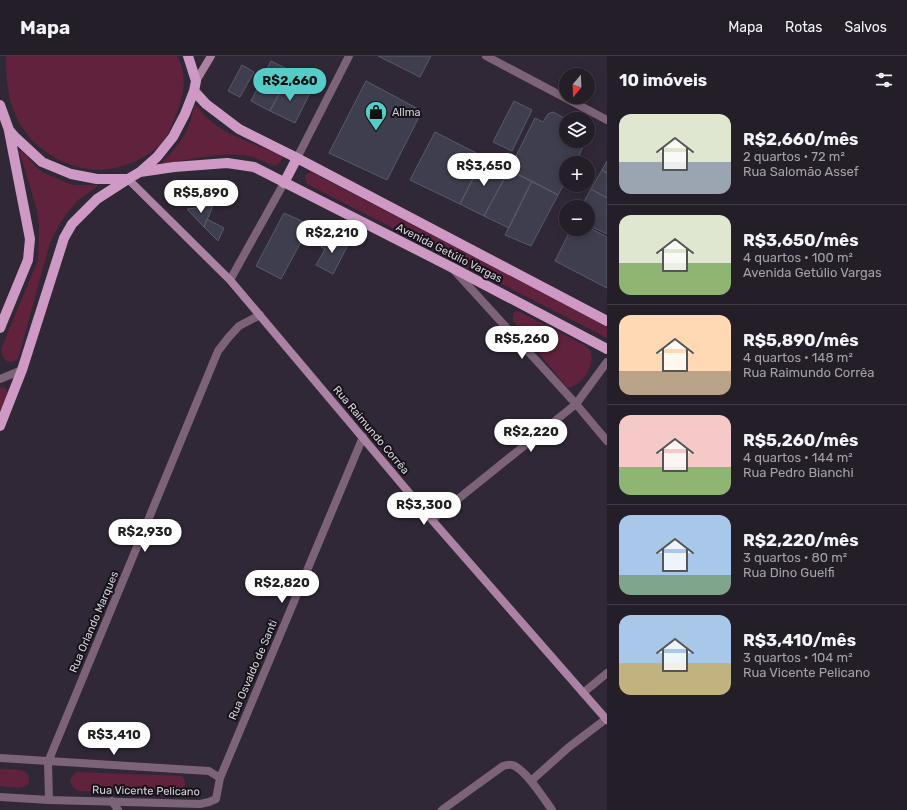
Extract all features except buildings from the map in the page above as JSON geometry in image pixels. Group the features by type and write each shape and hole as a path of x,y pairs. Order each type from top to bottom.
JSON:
{"main road":[{"path":"188,56 195,86"},
{"path":"0,426 22,370 64,238 72,224 97,199 140,172 157,157 173,137 185,114 195,86 211,56"},
{"name":"Avenida Getúlio Vargas","path":"195,86 206,104 238,128 607,321"},
{"path":"0,104 9,130 30,239 28,260 0,328"},
{"path":"9,130 42,162 71,174 97,179 128,179"},
{"path":"284,183 297,158"},
{"name":"Avenida Getúlio Vargas","path":"140,172 174,167 227,163 254,167 451,267 607,349"},
{"name":"Rua Raimundo Corrêa","path":"128,179 230,280 432,520 607,719"}],"street":[{"path":"297,158 349,56"},
{"path":"486,56 607,120"},
{"path":"230,280 284,183"},
{"path":"451,267 576,404 607,441"},
{"name":"Rua Orlando Marques","path":"49,800 48,762 218,351 239,326 260,315"},
{"path":"432,520 576,404 607,362"},
{"path":"0,379 22,370"},
{"name":"Rua Osvaldo de Santi","path":"220,778 363,437"},
{"path":"583,693 607,673"},
{"path":"531,781 569,747 607,719"},
{"name":"Rua Vicente Pelicano","path":"0,758 209,771 220,778 216,799 200,804 49,800 0,797"},
{"path":"442,810 503,766 512,765 519,768 531,781 552,810"},
{"path":"112,801 118,810"}],"shaded area":[{"path":"6,56 177,56 184,75 182,96 168,133 159,146 154,150 127,165 103,170 86,169 73,166 50,155 31,139 23,129 14,111 9,96"},
{"path":"195,105 208,119 220,128 281,155 283,158 275,166 249,156 229,154 162,163 185,134"},
{"path":"18,151 22,151 38,169 48,175 73,185 98,185 77,201 62,220 50,243 18,359 9,362 6,361 1,349 38,260 39,227 37,210"},
{"path":"311,172 607,326 607,338 307,184 305,175"},
{"path":"515,311 520,312 588,347 592,359 588,372 579,383 568,388 564,384 513,321 513,314"},
{"path":"0,387 7,390 7,395 0,413"},
{"path":"0,769 15,769 25,772 29,779 28,785 18,788 0,786"},
{"path":"77,772 182,776 185,780 185,785 182,794 177,795 79,791 71,785 70,782 74,774"}],"place":[{"name":"Allma","path":"376,132"}]}
